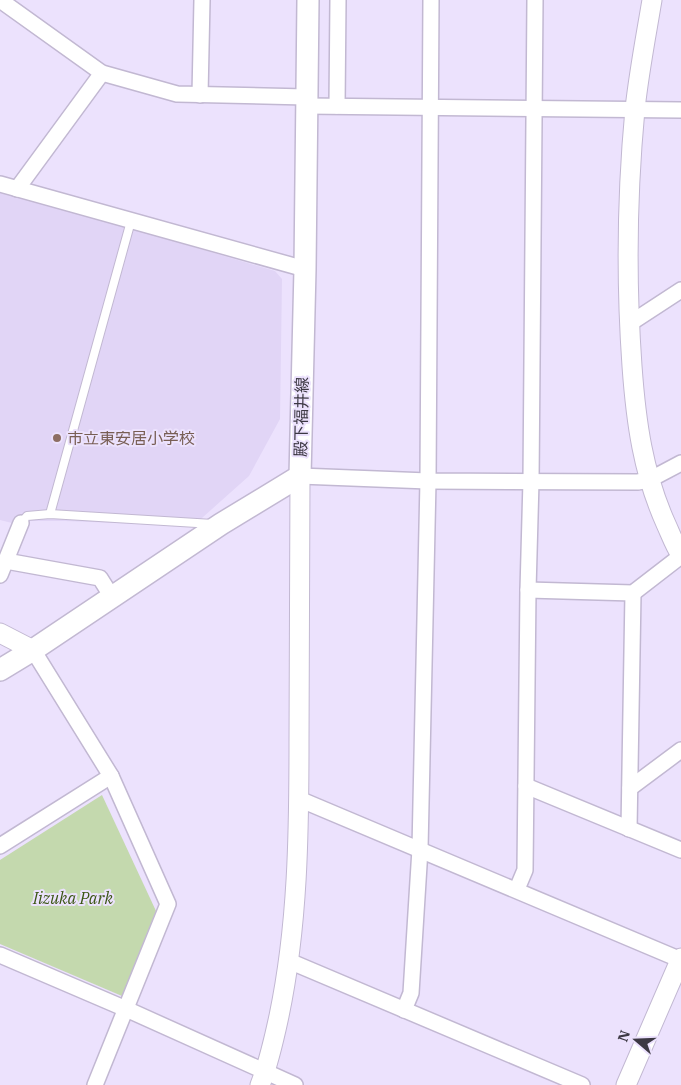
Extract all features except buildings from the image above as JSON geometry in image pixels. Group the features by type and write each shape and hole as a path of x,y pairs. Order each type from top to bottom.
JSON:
{"main road":[{"name":"殿下福井線","path":"0,670 33,650 221,524 300,476 305,269 308,0"}],"street":[{"path":"0,0 102,73 177,94 306,101 337,106 681,110"},
{"path":"200,95 202,0"},
{"path":"337,106 338,0"},
{"path":"404,1010 411,993 420,849 428,481 431,0"},
{"path":"517,889 525,870 531,481 535,0"},
{"path":"528,590 633,593 681,556 649,480 640,440 634,394 629,324 627,271 636,109 652,0"},
{"path":"17,189 102,73"},
{"path":"0,184 305,269"},
{"path":"629,324 681,290"},
{"path":"262,1079 276,1026 289,961 296,870 299,799 300,476 428,481 638,482 649,480 681,463"},
{"path":"21,523 3,568 100,578 112,597"},
{"path":"630,829 633,593"},
{"path":"0,632 33,650 111,776 168,904 96,1085"},
{"path":"630,788 681,750"},
{"path":"0,846 111,776"},
{"path":"526,786 681,850"},
{"path":"299,799 681,959 626,1085"},
{"path":"0,955 126,1008 262,1079 295,1085"},
{"path":"289,961 582,1085"}],"lane":[{"path":"50,514 131,221"},
{"path":"21,523 27,516 50,514 221,524"}],"shaded area":[{"path":"0,190 275,271 282,279 280,419 249,476 193,526 65,521 12,523 0,520"}],"green space":[{"name":"Iizuka Park","path":"102,795 156,911 122,996 0,944 0,860"}],"place":[{"name":"市立東安居小学校","path":"57,438"}]}
